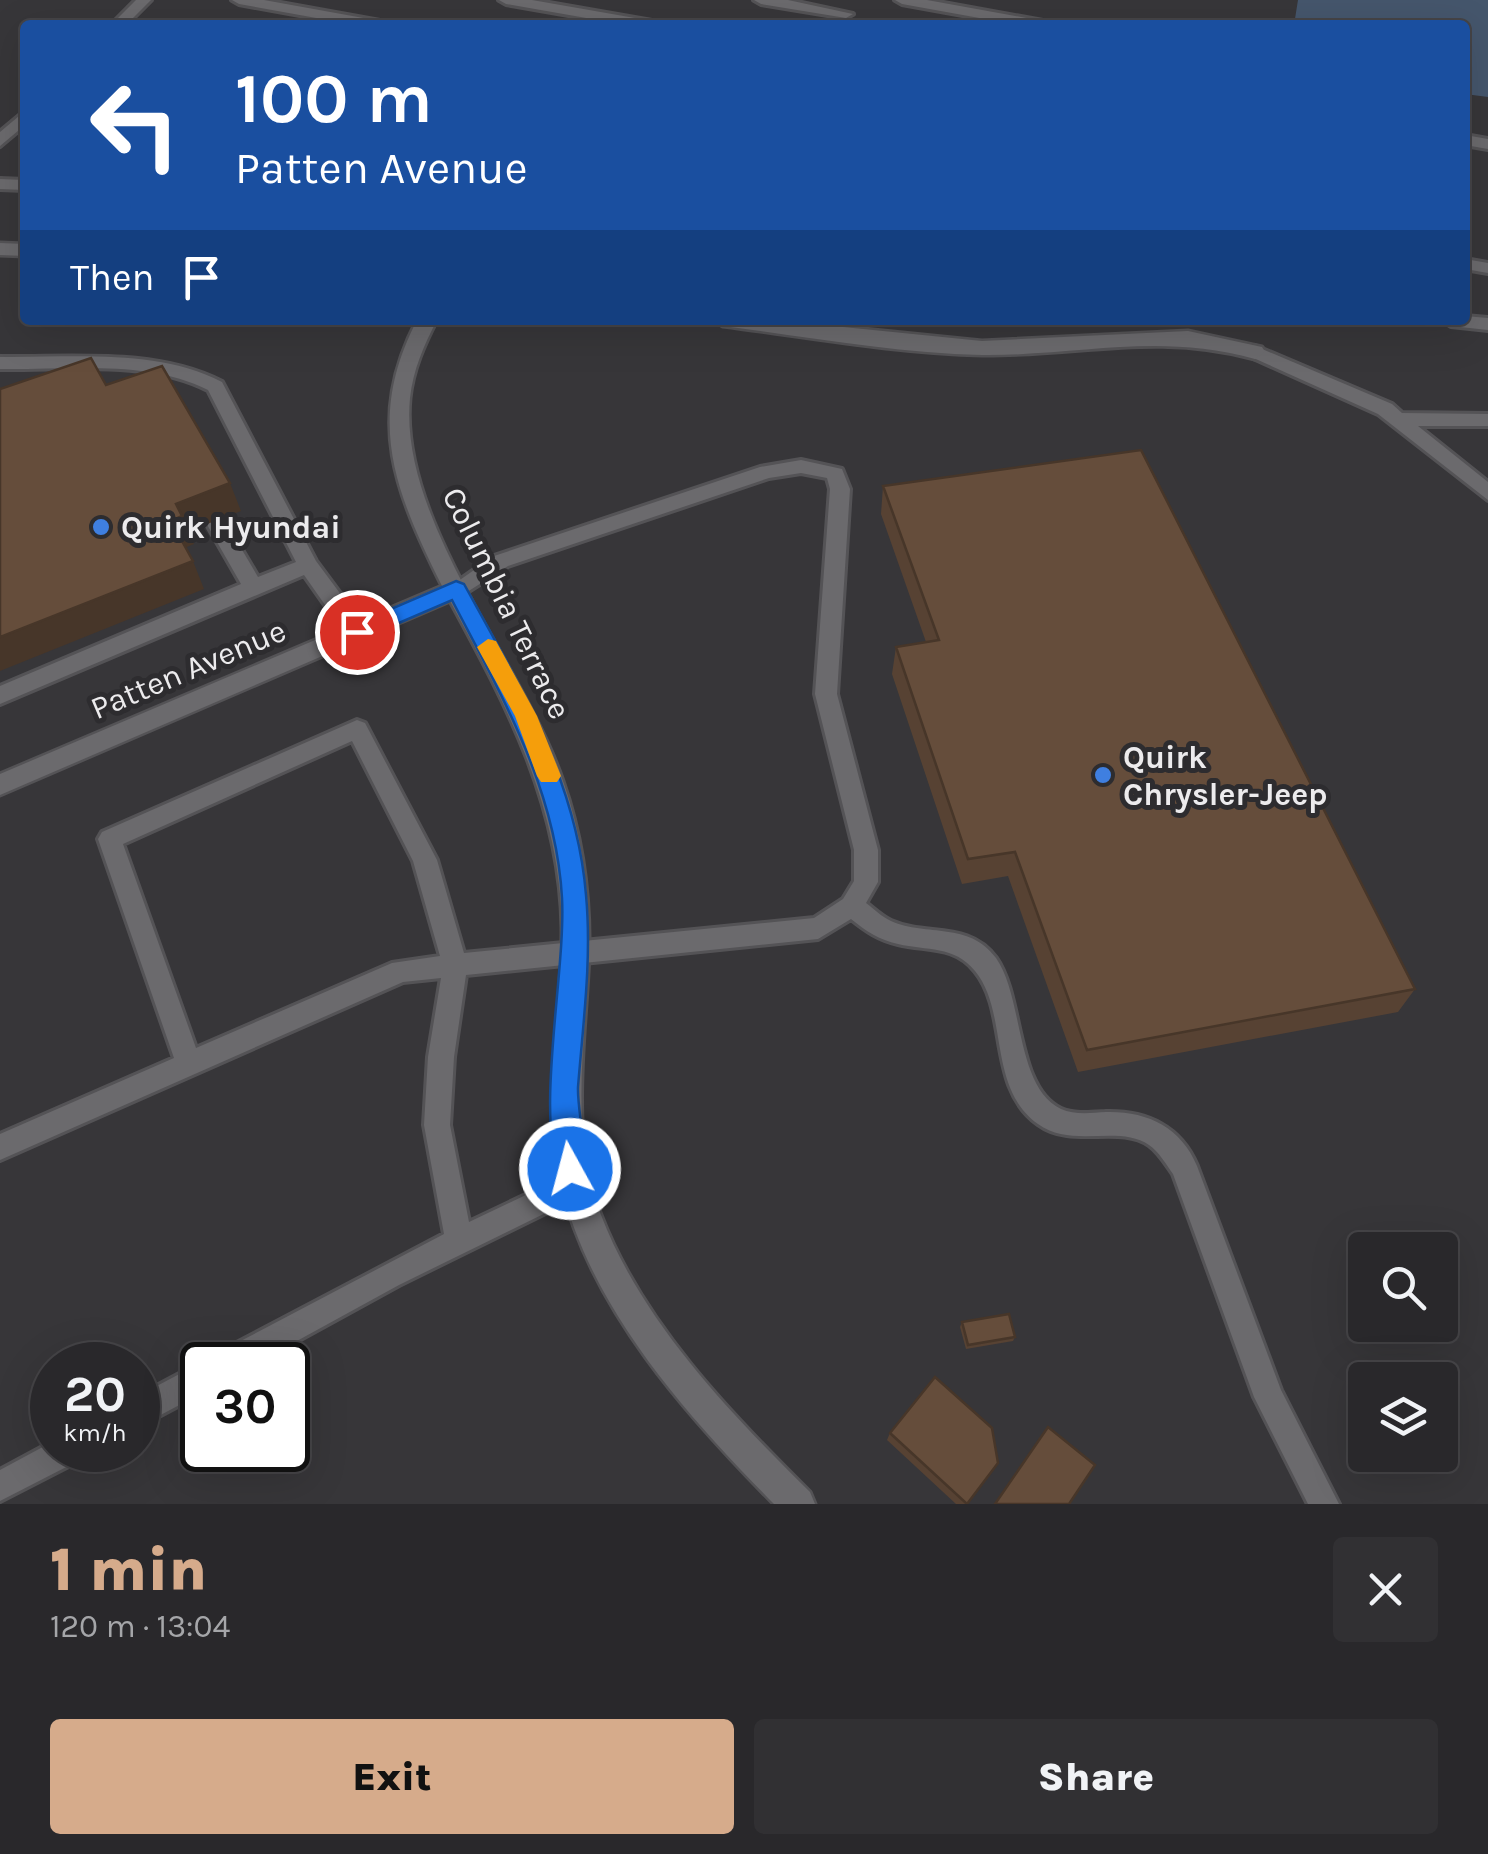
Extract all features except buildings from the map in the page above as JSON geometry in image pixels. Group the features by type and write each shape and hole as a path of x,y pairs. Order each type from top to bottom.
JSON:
{"street":[{"name":"Columbia Terrace","path":"426,325 405,369 398,428 415,498 456,589 526,716 547,770 569,853 575,953 564,1110 574,1185 599,1246 662,1346 798,1504"},
{"path":"767,325 952,346 1030,347 1166,335 1200,336 1256,352"},
{"name":"Patten Avenue","path":"0,785 456,589"}],"lane":[{"path":"123,20 144,0"},
{"path":"239,0 352,20"},
{"path":"506,0 623,20"},
{"path":"760,0 843,20 856,0"},
{"path":"902,0 1015,20"},
{"path":"0,141 20,121"},
{"path":"1256,352 1400,419 1488,493"},
{"path":"0,364 170,369 202,376 215,386 308,564 357,632"},
{"path":"48,384 96,367"},
{"path":"126,368 138,392"},
{"path":"1400,419 1488,420"},
{"path":"0,1147 401,971 818,928 852,906 866,882 866,850 826,694 840,489 836,474 822,467 800,466 766,472 501,561 456,589"},
{"path":"215,521 254,588"},
{"path":"0,695 308,564"},
{"path":"189,1064 110,839 357,728 426,860 455,966 441,1057 438,1124 459,1242"},
{"path":"852,906 884,929 950,941 974,952 992,977 1025,1093 1047,1116 1078,1128 1126,1123 1159,1136 1184,1166 1269,1397 1324,1504"},
{"path":"268,1342 574,1185"},
{"path":"0,1486 30,1470"}],"water":[{"path":"1298,0 1488,0 1488,97 1470,95 1470,20 1295,20"}],"slow traffic":[{"path":"488,647 526,716 549,776"}],"place":[{"name":"Quirk Hyundai","path":"101,527"},
{"name":"Quirk Chrysler-Jeep","path":"1103,775"}],"route":[{"path":"357,632 456,589 537,742 561,816 574,894 575,953 564,1081 570,1169"}]}
